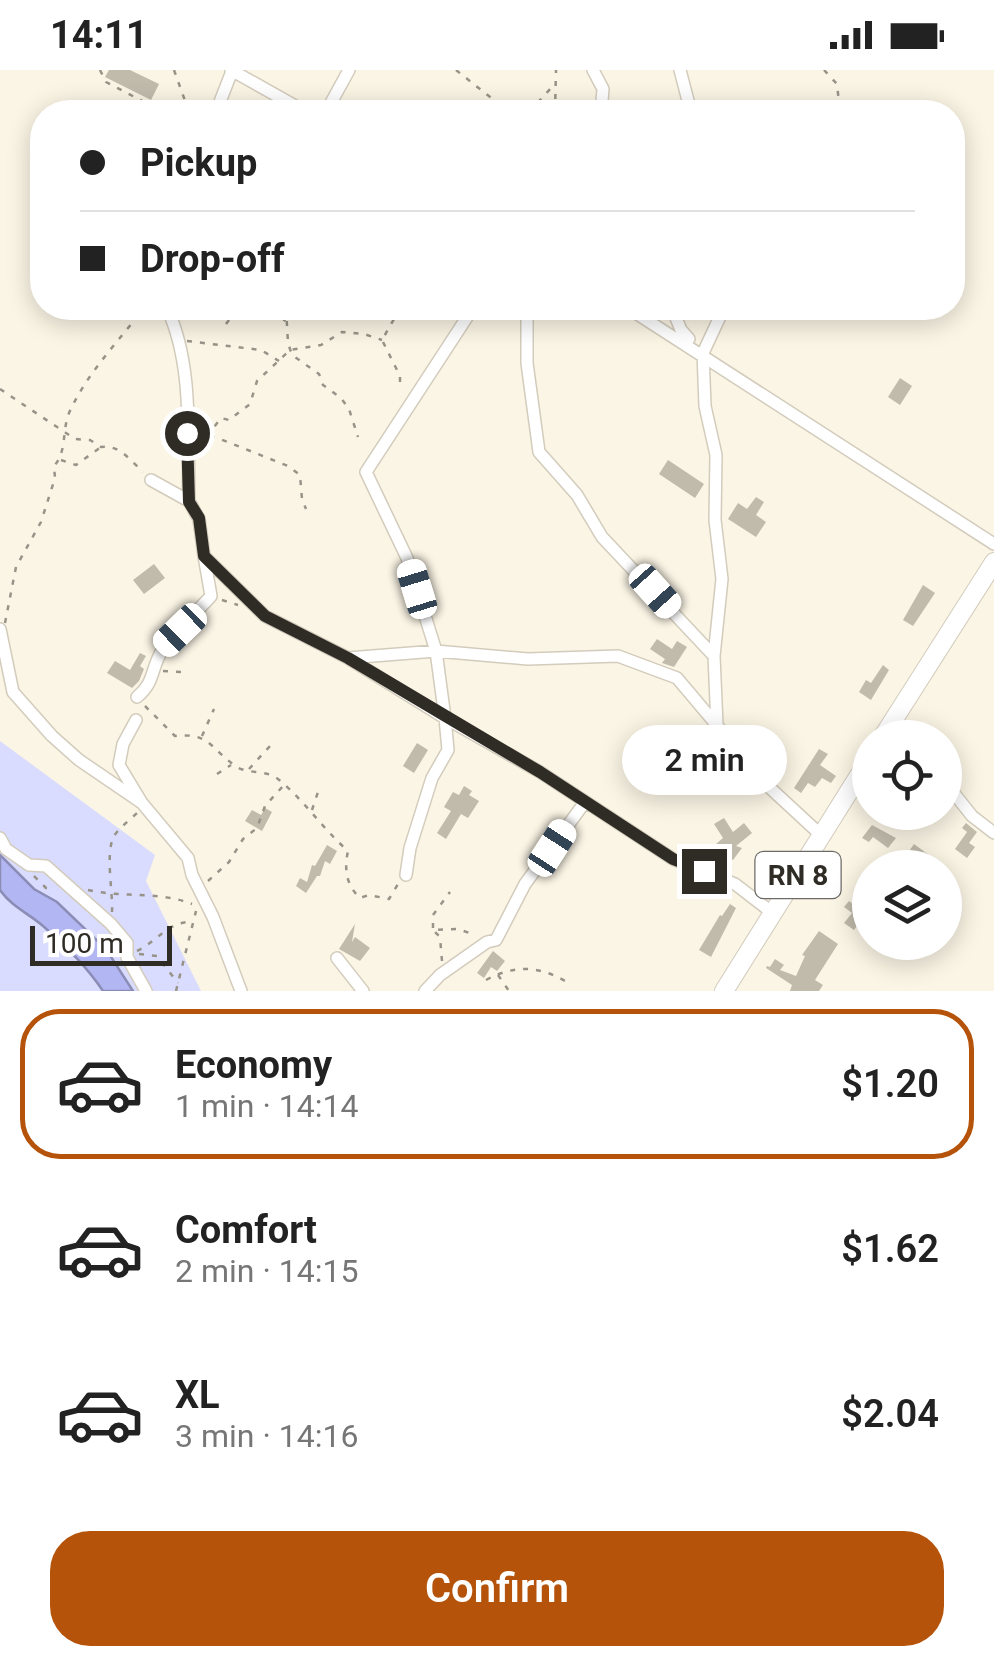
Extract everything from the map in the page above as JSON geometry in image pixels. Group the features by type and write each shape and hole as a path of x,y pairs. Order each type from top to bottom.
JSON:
{"main road":[{"path":"893,720 994,562"},
{"name":"RN 8","path":"724,991 852,787"}],"street":[{"path":"221,100 232,70 285,100"},
{"path":"333,100 349,70"},
{"path":"593,70 603,89 602,100"},
{"path":"680,70 689,100"},
{"path":"171,320 180,344 189,502"},
{"path":"406,876 410,848 432,778 448,750 445,718 436,650 407,558 366,472 464,320"},
{"path":"527,320 527,363 539,452 576,494 602,537 714,656"},
{"path":"648,320 994,544"},
{"path":"676,320 680,330 703,353"},
{"path":"717,725 714,656 722,578 715,520 716,455 705,406 703,353 718,320"},
{"path":"138,697 150,687 154,664 166,644 212,596 199,518 189,502 151,480"},
{"path":"204,556 265,616 348,658 673,859 735,884 774,914"},
{"path":"1,630 13,692 52,736 104,779 142,803"},
{"path":"348,658 436,650 528,659 618,656 677,678 769,787 822,836"},
{"path":"104,779 119,764 123,744 136,720"},
{"path":"119,764 142,803 188,858 240,991"},
{"path":"425,991 440,975 487,942 496,940 525,884 585,802"},
{"path":"962,803 994,833"},
{"path":"0,838 6,849 29,865 46,866 111,924 127,943 127,957 146,991"},
{"path":"338,958 362,991"}],"path":[{"path":"100,70 106,82 140,100"},
{"path":"174,70 185,100"},
{"path":"456,70 493,100"},
{"path":"555,100 556,70"},
{"path":"824,70 837,84 839,100"},
{"path":"540,100 554,86"},
{"path":"1,630 16,567 41,522 54,466 60,459 64,430 80,388 134,320"},
{"path":"226,324 229,320"},
{"path":"284,320 288,324"},
{"path":"288,320 290,350 350,409 358,436"},
{"path":"382,340 393,320"},
{"path":"188,462 220,418 230,420 250,404 258,381 290,350 321,345 342,332 382,340 400,376 400,388"},
{"path":"180,344 192,340 261,350 280,362"},
{"path":"0,389 75,439 90,440 100,447"},
{"path":"209,434 288,466 300,475 306,510"},
{"path":"60,459 76,466 108,445 151,480"},
{"path":"154,664 165,673 183,672"},
{"path":"138,697 175,736 194,734 222,751 233,765 274,775 348,851 344,868 352,892 360,898 368,895 390,900 406,876"},
{"path":"201,737 214,709"},
{"path":"248,770 270,746"},
{"path":"217,774 233,765"},
{"path":"201,897 204,886 256,828 264,806 284,785"},
{"path":"311,811 319,789"},
{"path":"111,924 113,895 108,854 115,833 142,803"},
{"path":"29,865 34,878 46,888 70,886 113,895 176,897 192,904 199,901 176,991"},
{"path":"440,975 443,950 440,937 433,930 433,915 450,892"},
{"path":"179,984 158,956 131,954 165,930 191,922"},
{"path":"433,930 458,930 487,942"},
{"path":"486,980 531,967 567,982"},
{"path":"497,974 508,991"}],"shaded area":[{"path":"0,741 155,855 146,881 201,991 133,991 106,949 0,855"},
{"path":"0,890 59,941 103,991 0,991"}],"water":[{"path":"0,855 106,949 133,991 103,991 59,941 5,896 0,890"}],"building":[{"path":"109,70 130,70 159,84 151,100 105,77"},
{"path":"900,378 912,386 900,405 888,397"},
{"path":"668,460 704,484 695,498 659,474"},
{"path":"756,497 764,502 756,515 766,522 756,537 728,519 738,503 747,509"},
{"path":"154,564 165,578 144,594 133,580"},
{"path":"923,585 935,593 913,626 903,620"},
{"path":"657,639 672,649 677,641 687,647 674,667 662,663 665,659 650,649"},
{"path":"140,653 146,656 140,666 144,669 132,688 107,673 115,661 130,670"},
{"path":"883,665 889,670 871,700 859,692"},
{"path":"417,743 428,750 414,773 403,766"},
{"path":"819,749 828,754 820,765 836,776 831,783 822,778 815,787 808,783 801,793 794,788"},
{"path":"464,786 479,801 468,818 461,814 446,839 437,833 451,811 444,807 453,792 459,795"},
{"path":"265,808 272,812 262,831 245,821 252,810 261,815"},
{"path":"724,818 733,832 744,823 752,833 736,846 742,848 733,860 715,851 723,838 714,824"},
{"path":"966,823 977,832 969,843 975,847 967,858 962,850 955,849 967,832 962,828"},
{"path":"868,830 881,830 896,838 888,848 873,837 869,842 862,838"},
{"path":"327,845 337,851 330,864 325,861 320,876 306,893 296,886 300,878 307,882 312,865"},
{"path":"730,904 736,908 711,957 699,950"},
{"path":"355,924 352,942 355,937 370,948 360,961 339,949"},
{"path":"819,931 838,944 815,980 823,985 819,991 790,991 792,985 766,968 775,959 784,965 780,970 796,976 805,956 802,955"},
{"path":"493,951 505,961 497,971 491,967 484,978 477,973"}],"route":[{"path":"187,433 189,502 199,518 204,556 265,616 348,658 540,772 673,859 704,871"}]}
